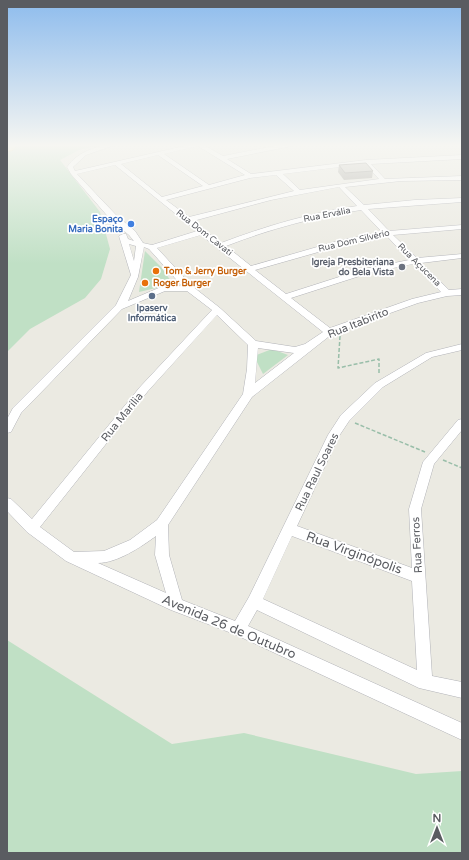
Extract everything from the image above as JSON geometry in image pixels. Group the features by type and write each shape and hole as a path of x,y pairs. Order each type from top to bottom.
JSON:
{"street":[{"path":"7,429 17,411 119,307 129,293 135,278 140,244 132,233 114,218 83,184"},
{"name":"Rua Dom Cavati","path":"142,184 329,332"},
{"path":"161,199 215,184"},
{"path":"290,184 299,192"},
{"path":"187,220 299,192 356,184"},
{"name":"Rua Açucena","path":"340,186 447,294"},
{"name":"Rua Ervália","path":"220,246 275,226 328,213 433,201 462,200"},
{"path":"114,218 126,241 135,278"},
{"name":"Rua Dom Silvério","path":"249,269 335,244 386,233 462,226"},
{"path":"126,241 152,246 202,232"},
{"path":"152,246 189,288 217,310 254,344 295,350 308,347"},
{"path":"285,297 367,271 414,261 462,256"},
{"path":"119,307 164,289 189,288"},
{"name":"Rua Itabirito","path":"72,557 105,558 136,544 162,524 248,394 329,332 395,308 447,294 462,292"},
{"name":"Rua Marília","path":"32,528 144,389 217,310"},
{"name":"Rua Itabirito","path":"248,394 254,344"},
{"name":"Rua Raul Soares","path":"238,629 254,602 334,435 346,418 379,385 429,355 462,347"},
{"name":"Rua Ferros","path":"424,682 415,509 429,462 462,423"},
{"name":"Avenida 26 de Outubro","path":"7,503 32,528 72,557 176,605 238,629 462,732"},
{"path":"162,524 162,555 176,605"},
{"name":"Rua Virginópolis","path":"289,529 419,577"},
{"path":"254,602 424,682 462,690"}],"path":[{"path":"341,328 338,368 379,359 379,385"},
{"path":"346,418 462,468"}],"green space":[{"path":"7,184 79,184 100,212 110,249 101,279 85,298 30,329 7,352"},
{"path":"145,251 161,267 173,284 139,292"},
{"path":"272,349 288,355 263,374 254,356"},
{"path":"7,640 172,744 244,733 416,774 462,771 462,853 7,853"}],"place":[{"name":"Espaço Maria Bonita","path":"131,224"},
{"name":"Igreja Presbiteriana do Bela Vista","path":"402,267"},
{"name":"Tom & Jerry Burger","path":"156,271"},
{"name":"Roger Burger","path":"145,283"},
{"name":"Ipaserv Informática","path":"152,296"}]}
